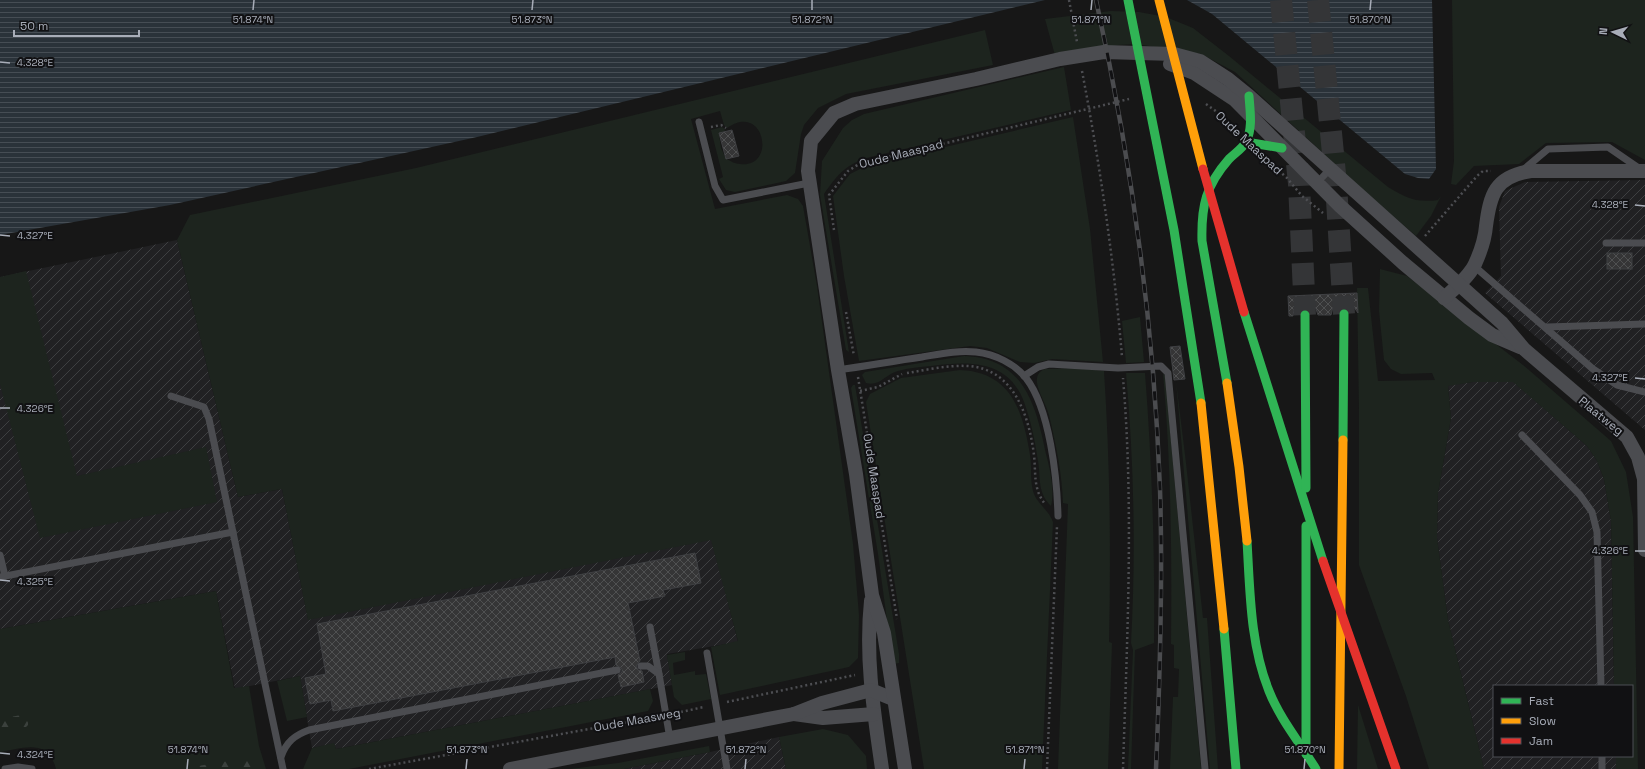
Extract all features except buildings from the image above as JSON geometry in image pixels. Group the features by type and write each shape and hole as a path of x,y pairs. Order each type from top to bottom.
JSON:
{"highway":[{"path":"1128,0 1172,217 1208,460 1236,769"},
{"path":"1160,0 1207,187 1265,382 1312,527 1396,769"},
{"path":"1249,96 1250,115 1246,142 1226,163 1213,182 1203,204 1201,220 1202,241 1224,364 1243,501 1257,650 1266,682 1276,705 1316,769"},
{"path":"1246,142 1282,148"},
{"path":"1339,769 1344,314"},
{"path":"1305,315 1306,769"}],"street":[{"name":"Oude Maaspad","path":"893,699 884,633 872,595 856,474 809,183 808,171 811,141 834,113 848,107 1060,59 1104,52 1122,51 1138,54 1194,73 1235,100 1317,183 1374,237 1444,298"},
{"name":"Oude Maaspad","path":"1138,54 1174,54 1200,61 1228,78 1329,170 1459,283"},
{"path":"1444,298 1474,266 1486,228 1491,198 1497,187 1508,178 1520,172 1644,171"},
{"name":"Plaatweg","path":"1459,283 1502,323 1524,349 1627,437 1638,457 1644,479 1645,550"},
{"name":"Plaatweg","path":"1444,298 1492,335 1524,349"},
{"name":"Oude Maaspad","path":"871,690 868,631 872,595"},
{"path":"882,769 871,690 893,699"},
{"name":"Oude Maasweg","path":"510,769 794,714 822,703 871,690"},
{"path":"874,714 893,699"},
{"path":"893,699 904,769"},
{"name":"Oude Maasweg","path":"794,714 823,718 874,714"}],"lane":[{"path":"699,122 715,186 723,200 809,183"},
{"path":"1520,172 1548,149 1608,147 1644,171"},
{"path":"1317,183 1329,170"},
{"path":"1606,243 1645,243"},
{"path":"1474,266 1593,368 1617,385 1645,392"},
{"path":"1546,327 1645,324"},
{"path":"838,370 954,352 976,352 1003,360 1024,376 1031,386 1039,403 1048,436 1056,477 1058,516"},
{"path":"1024,376 1038,367 1058,364 1118,368 1161,366 1168,372 1205,769"},
{"path":"171,396 204,407 209,419 283,769"},
{"path":"1522,435 1580,495 1592,512 1597,532 1601,685"},
{"path":"0,555 2,577 233,532"},
{"path":"650,627 667,714 670,739"},
{"path":"707,653 727,769"},
{"path":"641,666 648,666 658,674"},
{"path":"281,759 284,748 290,741 309,730 617,670"},
{"path":"1602,757 1602,769"},
{"path":"5,769 18,767 32,769"}],"path":[{"path":"1069,0 1077,44"},
{"path":"1082,66 1095,142 1118,310 1122,365"},
{"name":"Oude Maaspad","path":"834,231 829,195 848,171 859,164 1130,99"},
{"name":"Oude Maaspad","path":"1201,102 1217,112 1246,142"},
{"name":"Oude Maaspad","path":"1269,162 1287,178 1302,196 1326,215"},
{"path":"1416,246 1477,176 1483,171 1493,170"},
{"name":"Oude Maaspad","path":"845,306 898,622"},
{"path":"860,391 878,386 901,374 956,366 976,367 997,376 1011,387 1020,402 1033,453 1035,482 1038,494 1045,504 1058,516 1047,769"},
{"path":"1123,373 1130,483 1123,769"},
{"name":"Oude Maasweg","path":"369,769 667,714 778,690 870,673"}],"shaded area":[{"path":"0,0 1045,0 477,137 170,205 0,235"},
{"path":"1187,0 1432,0 1436,169 1429,179 1418,178 1405,174 1212,14"},
{"path":"1645,180 1645,430 1485,293 1501,276 1499,207 1505,191 1525,182"},
{"path":"177,240 238,497 282,489 308,619 712,539 738,642 667,654 672,685 336,749 334,744 312,748 300,676 235,689 216,591 0,629 0,277"},
{"path":"1473,382 1514,382 1587,446 1597,461 1604,479 1611,521 1614,685 1493,685 1493,757 1616,757 1616,769 1484,769 1448,620 1437,538 1438,493 1451,418 1448,385"},
{"path":"779,737 786,769 624,769 710,752"}],"green space":[{"path":"1452,0 1645,0 1645,160 1612,142 1546,143 1519,164 1474,166 1456,185 1451,184 1454,161"},
{"path":"1111,11 1139,12 1166,17 1193,28 1388,187 1406,197 1417,200 1438,200 1441,196 1431,216 1416,236 1361,188 1235,72 1201,54 1136,44 1118,45 1056,59 1045,19"},
{"path":"985,30 993,65 846,94 818,108 804,125 801,134 795,173 786,181 735,192 726,190 719,179 723,177 711,130 722,127 726,130 719,134 721,148 726,159 740,164 752,163 759,157 762,148 762,138 758,129 750,123 740,122 727,128 724,125 720,111 691,119 715,209 787,195 798,199 803,206 817,286 853,544 859,615 858,658 849,667 720,695 711,647 738,641 711,540 308,620 282,489 238,497 177,240 190,215 416,168"},
{"path":"1064,67 1071,110 870,157 855,163 838,175 824,194 849,352 846,350 820,195 822,161 843,128 852,120 864,114"},
{"path":"1073,117 1090,229 1103,362 1052,359 1034,363 1020,362 987,348 970,346 859,361 844,276 833,196 850,174 868,165"},
{"path":"1380,269 1407,276 1523,365 1611,441 1626,472 1633,517 1638,769 1616,769 1616,757 1633,757 1633,685 1614,685 1611,521 1604,479 1597,461 1587,446 1513,382 1473,382 1448,386 1451,418 1438,493 1437,538 1448,620 1484,769 1429,769 1406,696 1359,565 1357,288 1368,288 1378,381 1435,380 1432,373 1401,374 1391,369 1384,360 1379,311"},
{"path":"26,271 77,476 206,447 217,502 40,538 0,384 0,277"},
{"path":"1140,317 1144,362 1126,363 1122,321"},
{"path":"964,356 984,359 1001,365 1014,375 1024,387 1037,418 1049,466 1052,480 1051,506 1043,496 1040,485 1036,446 1024,402 1017,388 1008,378 997,370 972,364 945,364 902,370 879,382 871,384 866,383 862,375 865,372"},
{"path":"1080,368 1104,371 1110,506 1109,642 1112,643 1108,769 1058,769 1068,504 1063,503 1060,470 1054,437 1049,415 1039,391 1037,378 1038,374 1045,369"},
{"path":"960,370 977,372 991,378 1003,386 1012,397 1023,423 1027,439 1031,460 1033,491 1053,522 1042,769 924,769 866,402 870,394 901,378"},
{"path":"1126,373 1145,373 1150,440 1154,576 1154,643 1135,650 1131,769 1128,769 1133,650 1131,643 1134,542 1131,440"},
{"path":"1163,373 1165,376 1201,769 1170,769 1173,697 1178,697 1179,669 1174,668 1174,645 1171,644 1170,508 1168,441"},
{"path":"1176,381 1203,618 1207,618 1218,769 1210,769"},
{"path":"855,385 899,654 899,663 893,664 878,554 851,388"},
{"path":"216,591 234,688 249,686 259,746 266,769 56,769 52,759 41,749 26,747 0,752 0,629"},
{"path":"685,652 685,660 673,663 674,675 695,671 695,675 706,674 711,699 682,705 674,697 667,655"},
{"path":"300,676 307,717 287,721 277,681"},
{"path":"650,689 653,701 648,711 349,769 303,769 312,748 334,743 336,749"},
{"path":"1358,705 1378,769 1357,769"},
{"path":"21,715 28,719 28,725 24,729 0,733 0,719"},
{"path":"823,729 848,735 866,756 867,769 786,769 779,737"},
{"path":"709,746 710,752 624,769 570,769 618,763"},
{"path":"252,757 259,761 260,767 258,769 180,769"}],"tunnel":[{"path":"1281,0 1299,184 1305,315"},
{"path":"1318,0 1336,184 1344,314"}],"railway":[{"path":"1096,0 1120,120 1139,243 1157,428 1160,489 1161,594 1156,769"}],"traffic: fast":[{"path":"1128,0 1174,230 1201,403"},
{"path":"1227,383 1202,241 1202,228 1204,207 1210,187 1221,169 1246,142 1248,137 1250,131 1249,96"},
{"path":"1246,142 1282,148"},
{"path":"1244,312 1323,561"},
{"path":"1343,440 1344,314"},
{"path":"1305,315 1306,488"},
{"path":"1306,526 1306,754"},
{"path":"1247,541 1254,636 1263,673 1269,691 1279,711 1316,769"},
{"path":"1224,629 1236,769"}],"traffic: slow":[{"path":"1159,0 1203,169"},
{"path":"1227,383 1239,467 1247,541"},
{"path":"1201,403 1224,629"},
{"path":"1339,769 1343,440"}],"traffic: jam":[{"path":"1203,169 1244,312"},
{"path":"1323,561 1396,769"}]}
